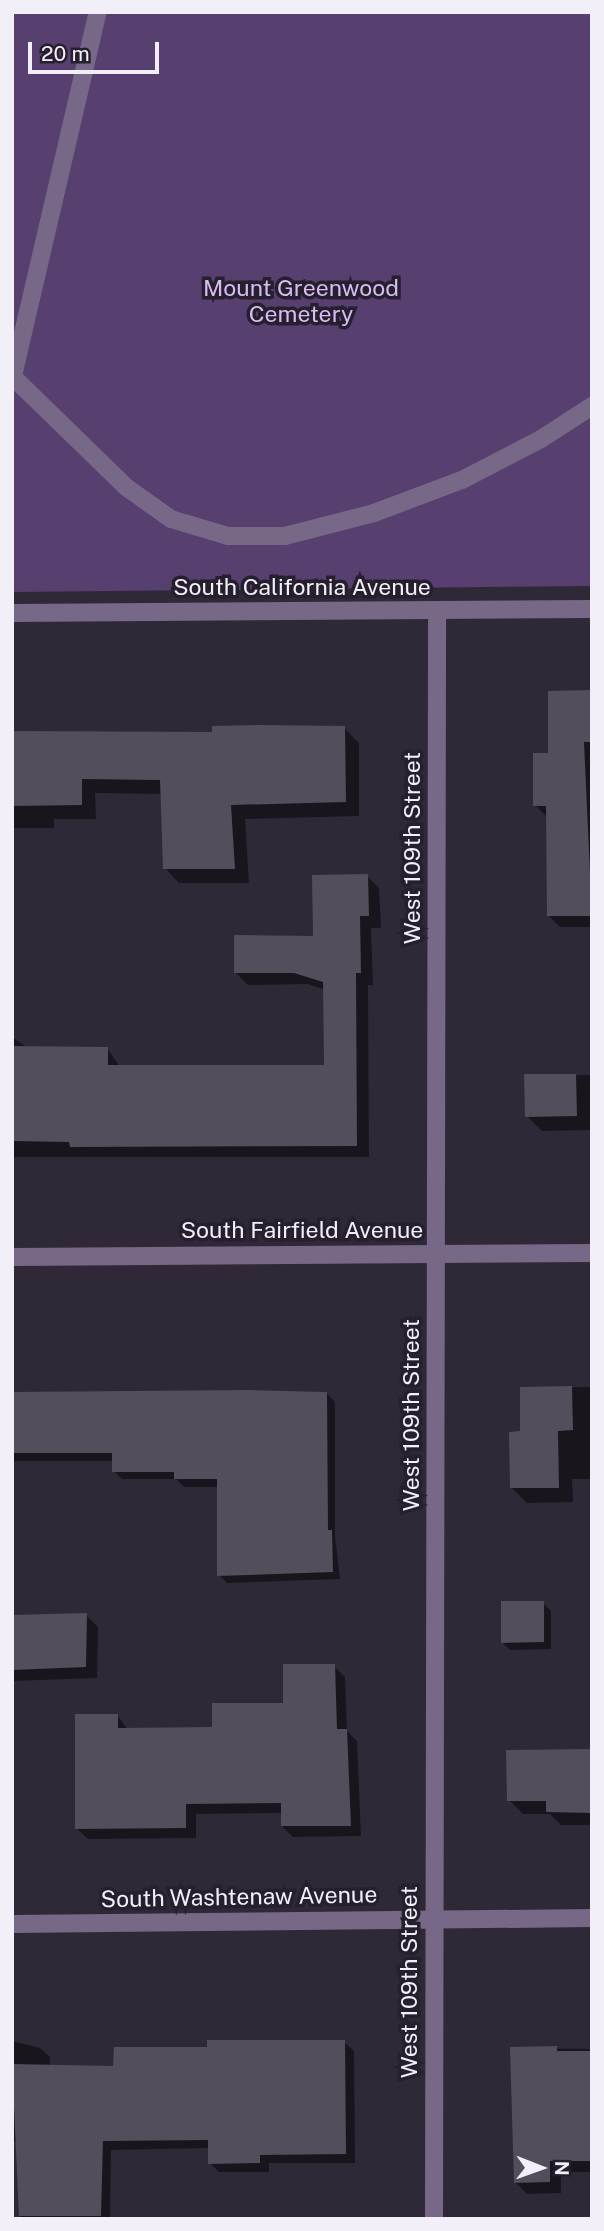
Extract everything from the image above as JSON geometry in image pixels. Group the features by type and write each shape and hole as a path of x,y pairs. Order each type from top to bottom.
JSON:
{"street":[{"path":"98,12 13,376 126,487 171,519 229,536 285,536 374,513 461,481 541,439 592,405"},
{"name":"South California Avenue","path":"12,613 592,609"},
{"name":"West 109th Street","path":"433,2219 437,611"},
{"name":"South Fairfield Avenue","path":"12,1257 592,1253"},
{"name":"South Washtenaw Avenue","path":"12,1924 592,1918"}],"green space":[{"name":"Mount Greenwood Cemetery","path":"12,12 592,12 592,586 12,592"}],"building":[{"path":"592,690 592,742 584,742 592,916 547,916 546,806 533,806 533,753 548,753 548,691"},
{"path":"212,726 345,726 346,802 231,805 235,869 163,869 160,780 82,779 82,805 12,806 12,731 212,732"},
{"path":"368,874 369,916 360,916 361,973 356,973 357,1146 70,1147 69,1142 12,1141 12,1046 108,1047 108,1065 324,1065 323,982 294,973 234,973 234,935 313,936 312,875"},
{"path":"524,1074 576,1074 577,1116 525,1117"},
{"path":"572,1386 573,1430 558,1431 559,1488 510,1488 509,1432 520,1431 520,1387"},
{"path":"12,1392 327,1392 328,1530 332,1530 333,1572 217,1576 217,1479 174,1479 174,1472 112,1472 112,1453 12,1453"},
{"path":"501,1601 544,1601 544,1642 501,1643"},
{"path":"87,1613 86,1667 12,1670 12,1615"},
{"path":"283,1664 335,1664 337,1729 347,1729 351,1826 281,1826 281,1803 186,1804 186,1828 75,1829 75,1714 118,1714 118,1728 212,1727 212,1703 283,1703"},
{"path":"592,1749 592,1813 546,1812 546,1801 507,1801 506,1750"},
{"path":"207,2040 345,2040 346,2154 260,2155 260,2163 208,2164 208,2140 103,2141 101,2216 19,2216 12,2064 113,2066 114,2047 207,2047"},
{"path":"557,2046 557,2051 592,2051 592,2161 550,2161 550,2182 514,2183 510,2047"}]}
